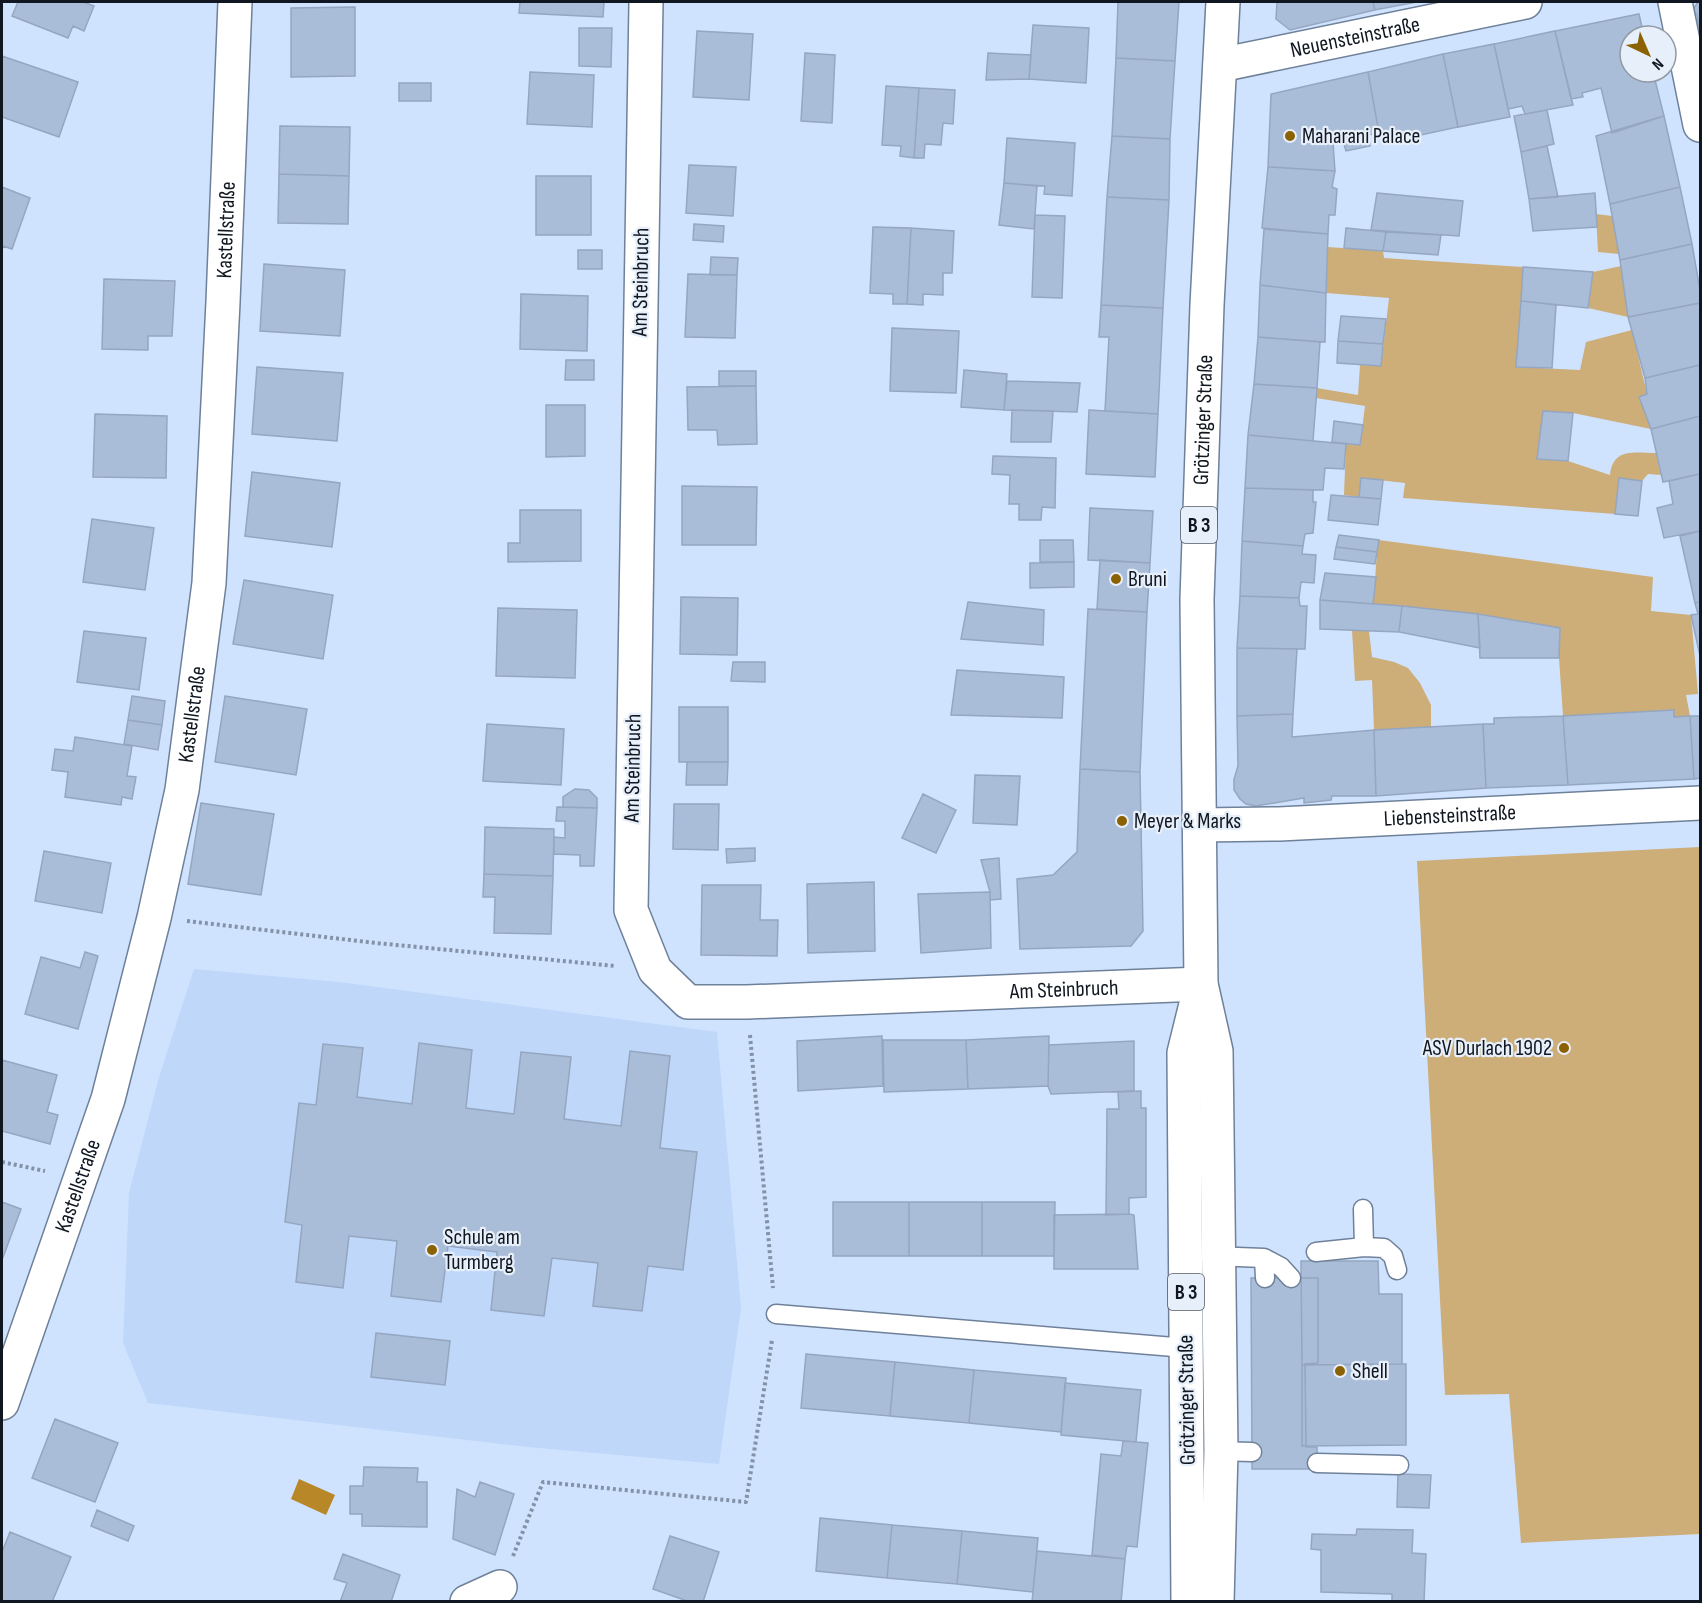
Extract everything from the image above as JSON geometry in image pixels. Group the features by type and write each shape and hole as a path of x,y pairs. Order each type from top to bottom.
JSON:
{"street":[{"name":"Kastellstraße","path":"2,1403 108,1099 154,918 182,790 209,584 224,291 235,2"},
{"name":"Am Steinbruch","path":"646,2 631,910 655,970 688,1002 747,1002 1201,984"},
{"name":"Grötzinger Straße","path":"1217,1602 1236,1451 1219,1256 1216,1051 1201,984 1197,599 1207,305 1223,2"},
{"name":"Neuensteinstraße","path":"1220,65 1525,2"},
{"path":"1674,2 1701,124"},
{"name":"Liebensteinstraße","path":"1200,825 1333,822 1701,803"},
{"name":"Grötzinger Straße","path":"1188,1602 1184,1053 1201,984"},
{"path":"468,1602 500,1587"}],"lane":[{"path":"1363,1209 1364,1247"},
{"path":"1316,1252 1377,1246 1390,1251 1397,1270"},
{"path":"1186,1257 1264,1258 1281,1267 1291,1278"},
{"path":"1264,1258 1265,1278"},
{"path":"776,1314 1186,1348"},
{"path":"1188,1452 1236,1451"},
{"path":"1317,1463 1399,1465"}],"path":[{"path":"154,918 655,970"},
{"path":"500,1587 543,1482 746,1502 776,1314 747,1002"},
{"path":"2,1162 81,1178"}],"shaded area":[{"path":"1596,214 1612,216 1619,254 1598,252"},
{"path":"1328,247 1383,251 1384,258 1523,267 1517,367 1580,370 1586,342 1632,330 1647,394 1639,397 1651,429 1573,413 1543,411 1537,459 1568,461 1610,475 1612,466 1620,456 1633,453 1656,453 1661,475 1648,474 1642,481 1619,478 1615,514 1403,498 1405,483 1361,478 1359,497 1344,495 1346,444 1360,445 1365,406 1316,398 1317,388 1358,395 1360,365 1381,366 1389,298 1326,293"},
{"path":"1621,266 1628,317 1588,308 1593,272"},
{"path":"1379,540 1653,577 1651,611 1691,615 1698,694 1686,695 1690,716 1674,717 1673,710 1563,716 1559,658 1560,628 1478,614 1373,604"},
{"path":"1352,630 1369,631 1372,657 1408,668 1420,683 1431,705 1431,727 1374,730 1372,680 1355,681"},
{"name":"ASV Durlach 1902","path":"1700,847 1700,1534 1521,1543 1509,1394 1445,1395 1417,861"},
{"name":"Schule am Turmberg","path":"194,969 339,982 717,1032 741,1308 719,1464 528,1447 148,1403 123,1343 129,1193 159,1077"},
{"path":"299,1479 335,1495 326,1515 291,1499"}],"building":[{"path":"18,2 83,2 94,6 84,31 73,26 68,38 12,16"},
{"path":"520,2 604,2 603,17 519,13"},
{"path":"1118,2 1179,2 1175,61 1116,58"},
{"path":"1277,2 1373,2 1375,10 1290,30 1276,19"},
{"path":"1373,2 1417,2 1375,10"},
{"path":"1700,2 1700,33 1697,15 1692,11"},
{"path":"355,7 355,76 291,77 291,8"},
{"path":"1639,14 1641,24 1618,24 1618,84 1656,84 1664,116 1612,133 1601,88 1582,93 1583,97 1571,99 1555,31"},
{"path":"1033,25 1089,28 1086,83 1029,79"},
{"path":"579,28 612,28 611,67 579,66"},
{"path":"697,31 753,34 749,100 693,97"},
{"path":"1555,31 1573,105 1525,114 1522,106 1508,109 1494,44"},
{"path":"1494,44 1510,117 1458,127 1443,54"},
{"path":"805,53 835,55 832,123 801,121"},
{"path":"988,53 1031,55 1029,79 986,80"},
{"path":"1443,54 1458,127 1384,143 1379,133 1368,72"},
{"path":"2,56 78,82 59,137 2,117"},
{"path":"1116,58 1175,61 1170,139 1112,136"},
{"path":"530,72 594,75 592,127 527,124"},
{"path":"1368,72 1379,133 1368,135 1370,146 1346,151 1343,141 1333,143 1335,171 1268,167 1271,94"},
{"path":"399,83 431,83 431,101 399,101"},
{"path":"886,86 919,88 914,158 900,156 901,146 882,145"},
{"path":"919,88 955,90 953,124 943,123 941,145 925,144 924,158 914,158"},
{"path":"1547,110 1554,144 1521,152 1514,116"},
{"path":"1664,116 1680,187 1610,204 1596,136"},
{"path":"280,126 350,127 349,176 279,174"},
{"path":"1112,136 1170,139 1169,200 1107,197"},
{"path":"1007,138 1075,143 1072,196 1044,194 1045,186 1004,183"},
{"path":"1547,146 1558,197 1529,199 1521,152"},
{"path":"689,165 736,167 733,216 686,213"},
{"path":"1268,167 1335,171 1332,187 1337,189 1335,215 1329,215 1328,234 1262,228"},
{"path":"279,174 349,176 348,224 278,223"},
{"path":"536,176 591,176 591,235 536,235"},
{"path":"1004,183 1037,186 1034,229 999,225"},
{"path":"2,187 30,198 12,249 3,246 2,250"},
{"path":"1680,187 1692,244 1620,260 1610,204"},
{"path":"1377,193 1463,201 1459,236 1371,230"},
{"path":"1595,193 1597,227 1533,231 1529,199"},
{"path":"1107,197 1169,200 1163,308 1101,305"},
{"path":"1035,215 1065,216 1062,298 1032,297"},
{"path":"694,224 724,226 723,242 693,240"},
{"path":"873,227 911,228 907,304 893,304 893,294 870,293"},
{"path":"911,228 954,231 952,273 943,273 943,295 923,294 923,305 907,304"},
{"path":"1346,228 1386,232 1383,251 1344,248"},
{"path":"1264,229 1328,234 1326,293 1260,285"},
{"path":"1386,232 1441,235 1438,255 1383,251"},
{"path":"1692,244 1700,303 1628,317 1620,260"},
{"path":"578,250 602,250 602,269 578,269"},
{"path":"711,257 738,258 737,275 710,275"},
{"path":"264,264 345,270 340,336 260,331"},
{"path":"1523,267 1593,272 1588,308 1521,301"},
{"path":"688,274 737,275 735,338 685,337"},
{"path":"104,279 175,281 172,336 148,336 148,350 102,349"},
{"path":"1260,285 1326,293 1325,342 1258,337"},
{"path":"521,294 588,296 587,351 520,349"},
{"path":"1521,301 1556,305 1552,368 1516,367"},
{"path":"1700,303 1700,365 1645,378 1628,317"},
{"path":"1101,305 1163,308 1158,414 1105,411 1109,337 1099,337"},
{"path":"1341,316 1386,319 1383,344 1338,341"},
{"path":"892,328 959,331 956,393 890,391"},
{"path":"1258,337 1320,342 1317,388 1254,384"},
{"path":"1338,341 1383,344 1381,366 1337,363"},
{"path":"566,360 594,360 594,380 565,380"},
{"path":"1700,365 1700,416 1651,429 1639,397 1647,394 1645,378"},
{"path":"257,367 343,373 337,441 252,434"},
{"path":"964,370 1007,374 1004,410 961,407"},
{"path":"719,371 756,371 756,386 719,386"},
{"path":"1007,381 1080,383 1077,412 1004,410"},
{"path":"1254,384 1317,388 1313,441 1248,435"},
{"path":"756,386 757,444 718,445 717,430 688,430 687,387"},
{"path":"546,405 585,405 585,456 546,457"},
{"path":"1012,410 1053,411 1051,442 1011,442"},
{"path":"1089,410 1158,414 1155,477 1086,474"},
{"path":"1543,411 1573,413 1568,461 1537,459"},
{"path":"95,414 167,416 166,478 93,477"},
{"path":"1700,416 1700,474 1663,482 1651,429"},
{"path":"1334,421 1363,425 1360,445 1332,442"},
{"path":"1248,435 1346,444 1344,469 1325,468 1323,490 1245,488"},
{"path":"993,456 1056,458 1055,508 1042,507 1041,520 1019,520 1019,504 1009,504 1010,475 992,474"},
{"path":"252,472 340,483 332,547 245,536"},
{"path":"1700,474 1700,531 1664,538 1657,508 1673,504 1669,481"},
{"path":"1361,478 1383,480 1381,499 1359,497"},
{"path":"1619,478 1642,481 1638,516 1615,514"},
{"path":"682,486 757,487 756,545 682,545"},
{"path":"1245,488 1313,490 1313,502 1316,502 1313,533 1305,534 1303,546 1242,541"},
{"path":"1331,495 1381,499 1378,525 1328,520"},
{"path":"1090,508 1153,511 1150,563 1088,560"},
{"path":"520,510 581,510 581,561 508,562 508,543 520,543"},
{"path":"92,519 154,528 145,590 83,582"},
{"path":"1700,531 1700,602 1695,603 1680,536"},
{"path":"1339,535 1379,540 1377,552 1336,547"},
{"path":"1040,540 1073,540 1074,562 1040,562"},
{"path":"1242,541 1303,546 1302,554 1316,555 1314,583 1301,582 1299,598 1240,596"},
{"path":"1336,547 1377,552 1375,564 1334,559"},
{"path":"1100,560 1150,563 1147,612 1097,609"},
{"path":"1074,562 1074,587 1030,588 1030,563"},
{"path":"1325,573 1376,577 1373,604 1320,600"},
{"path":"244,580 333,595 323,659 233,644"},
{"path":"1240,596 1299,598 1300,606 1307,606 1305,649 1237,648"},
{"path":"681,597 738,598 737,655 680,654"},
{"path":"1320,600 1402,606 1399,632 1320,629"},
{"path":"968,602 1044,610 1043,645 961,639"},
{"path":"1700,602 1700,656 1691,615 1698,614 1695,603"},
{"path":"1402,606 1478,614 1480,648 1399,632"},
{"path":"498,608 577,610 575,678 496,676"},
{"path":"1088,609 1147,612 1140,772 1080,769"},
{"path":"1478,614 1560,628 1559,658 1480,658"},
{"path":"84,631 146,638 139,690 77,682"},
{"path":"1237,648 1297,649 1293,714 1237,716"},
{"path":"733,662 765,662 765,682 731,681"},
{"path":"957,670 1064,677 1062,718 951,715"},
{"path":"132,696 165,701 162,725 128,720"},
{"path":"225,696 307,709 296,775 215,762"},
{"path":"679,707 728,707 728,762 679,762"},
{"path":"1674,710 1674,717 1690,716 1694,779 1568,785 1563,716"},
{"path":"1293,714 1292,737 1374,730 1376,796 1332,796 1331,800 1304,803 1304,798 1256,806 1246,804 1240,799 1234,790 1234,779 1238,766 1237,716"},
{"path":"1563,716 1568,785 1486,788 1483,724 1494,724 1494,718"},
{"path":"1690,716 1700,716 1700,778 1694,779"},
{"path":"128,720 162,725 158,750 124,744"},
{"path":"487,724 564,729 561,785 483,781"},
{"path":"1483,724 1486,788 1376,796 1374,730"},
{"path":"75,737 132,746 127,776 136,777 132,799 122,797 121,805 65,797 68,772 52,770 55,749 73,751"},
{"path":"687,762 728,762 727,785 686,785"},
{"path":"1080,769 1140,772 1143,931 1131,946 1020,949 1017,879 1053,875 1077,852"},
{"path":"975,775 1020,776 1017,825 973,823"},
{"path":"575,789 589,790 597,798 597,808 563,807 563,797"},
{"path":"923,794 956,810 936,853 902,838"},
{"path":"201,803 274,814 261,895 188,884"},
{"path":"674,804 719,804 718,850 673,849"},
{"path":"557,807 597,808 594,866 580,866 580,855 554,854 554,837 565,838 565,821 556,821"},
{"path":"485,827 554,829 553,876 484,874"},
{"path":"755,848 755,861 727,863 726,849"},
{"path":"44,851 111,863 102,913 35,901"},
{"path":"999,858 1001,899 990,900 981,860"},
{"path":"484,874 553,876 551,934 494,933 495,897 483,897"},
{"path":"874,882 875,951 808,953 807,884"},
{"path":"702,885 761,885 760,920 778,920 777,956 701,955"},
{"path":"990,892 991,948 921,953 918,894"},
{"path":"85,952 98,956 78,1029 25,1014 41,957 80,968"},
{"path":"882,1036 883,1086 798,1091 797,1041"},
{"path":"1049,1036 1048,1086 968,1089 966,1040"},
{"path":"883,1040 966,1040 968,1089 884,1092"},
{"path":"1134,1041 1134,1091 1051,1094 1048,1086 1049,1045"},
{"path":"419,1043 472,1050 466,1108 514,1114 521,1052 571,1057 564,1119 621,1126 630,1051 670,1056 660,1148 697,1152 683,1270 648,1266 642,1311 593,1306 598,1263 552,1258 544,1316 491,1310 497,1252 448,1246 441,1302 391,1296 397,1241 349,1236 343,1288 296,1282 302,1225 285,1222 299,1103 316,1105 323,1044 363,1048 357,1097 412,1104"},
{"path":"2,1060 57,1075 47,1112 58,1115 50,1144 2,1131"},
{"path":"1141,1091 1141,1108 1146,1108 1146,1197 1129,1198 1129,1214 1106,1215 1107,1109 1119,1109 1118,1092"},
{"path":"2,1202 21,1209 2,1260"},
{"path":"833,1202 909,1202 909,1256 833,1256"},
{"path":"909,1202 982,1202 982,1256 909,1256"},
{"path":"982,1202 1055,1202 1054,1256 982,1256"},
{"path":"1054,1215 1134,1215 1138,1269 1054,1269"},
{"path":"1301,1261 1378,1261 1379,1294 1402,1294 1402,1364 1302,1365"},
{"path":"1251,1278 1318,1278 1318,1363 1305,1364 1306,1447 1317,1447 1317,1469 1252,1469"},
{"path":"376,1333 450,1341 445,1385 371,1377"},
{"path":"806,1354 895,1362 890,1416 801,1408"},
{"path":"895,1362 974,1370 969,1423 890,1416"},
{"path":"1406,1364 1406,1445 1302,1446 1302,1365"},
{"path":"974,1370 1066,1378 1061,1432 969,1423"},
{"path":"1065,1383 1141,1390 1136,1442 1061,1435"},
{"path":"55,1419 118,1443 95,1502 32,1478"},
{"path":"1123,1441 1148,1443 1137,1547 1127,1546 1125,1559 1092,1555 1101,1454 1121,1456"},
{"path":"364,1467 418,1468 417,1482 427,1482 427,1527 362,1526 362,1514 350,1514 350,1486 363,1486"},
{"path":"1398,1474 1431,1475 1429,1508 1397,1507"},
{"path":"480,1482 514,1494 495,1555 453,1539 457,1489 475,1497"},
{"path":"97,1510 134,1526 128,1541 91,1526"},
{"path":"820,1518 892,1525 887,1578 816,1571"},
{"path":"892,1525 962,1531 957,1584 887,1578"},
{"path":"1357,1529 1413,1530 1412,1553 1426,1554 1424,1602 1392,1602 1392,1594 1321,1592 1321,1550 1311,1549 1312,1534 1356,1535"},
{"path":"962,1531 1038,1538 1033,1592 957,1584"},
{"path":"10,1532 71,1557 52,1602 2,1602 2,1552"},
{"path":"670,1536 719,1552 703,1602 690,1602 653,1589"},
{"path":"1037,1551 1125,1559 1121,1602 1032,1602"},
{"path":"343,1554 400,1575 391,1602 340,1602 347,1583 334,1579"}],"place":[{"name":"Maharani Palace","path":"1290,136"},
{"name":"Bruni","path":"1116,579"},
{"name":"Meyer & Marks","path":"1122,821"},
{"name":"ASV Durlach 1902","path":"1564,1048"},
{"name":"Schule am Turmberg","path":"432,1250"},
{"name":"Shell","path":"1340,1371"}]}
